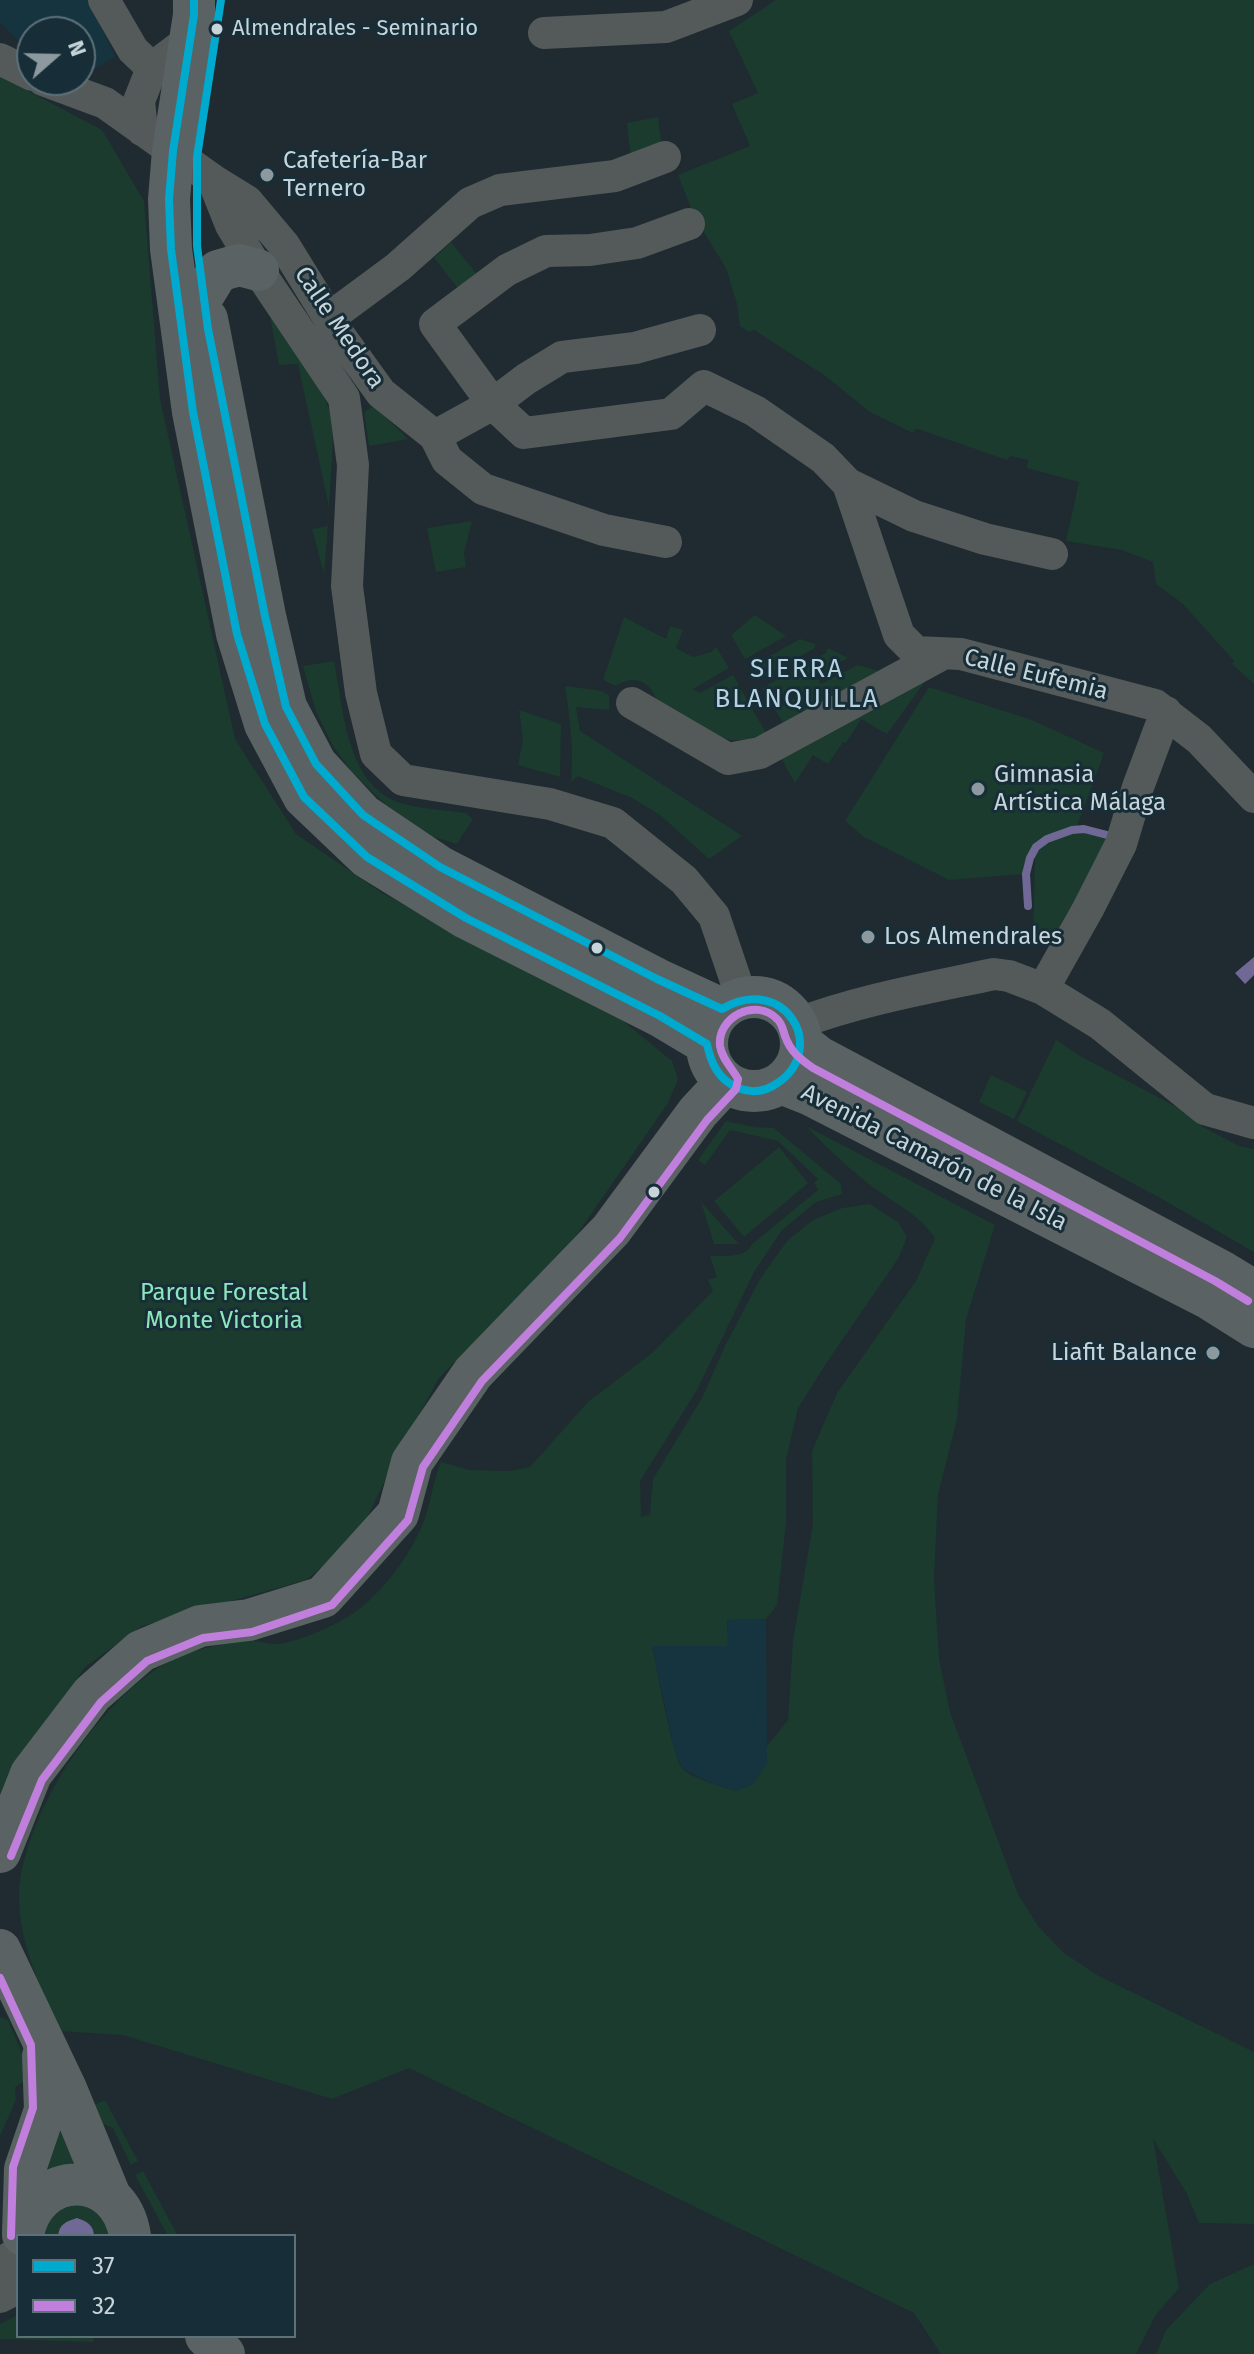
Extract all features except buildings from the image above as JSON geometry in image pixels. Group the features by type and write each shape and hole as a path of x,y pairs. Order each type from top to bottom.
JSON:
{"main road":[{"path":"221,0 207,85 169,199 171,249 193,412 237,634 265,724 304,797 367,857 466,918 660,1016 723,1017 763,998 777,1003 788,1012 798,1034 798,1058 792,1072 781,1083 766,1090 745,1091 726,1082 715,1072 709,1058 723,1017"},
{"path":"192,20 181,157 195,207 208,329 286,707 316,764 363,815 440,867 657,979 723,1017"},
{"path":"204,294 218,271 239,265 258,270"},
{"name":"Avenida Camarón de la Isla","path":"798,1034 819,1057 1254,1291"},
{"path":"0,1852 31,1774 92,1694 141,1651 200,1626 249,1620 323,1597 398,1514 412,1462 473,1373 611,1230 698,1112 726,1082"},
{"name":"Avenida Camarón de la Isla","path":"781,1083 811,1095 1208,1298 1254,1327"},
{"path":"0,1950 126,2223"},
{"path":"17,2234 25,2169 45,2110 43,2042"},
{"path":"20,2234 37,2201 55,2189 74,2184 93,2187 126,2223"},
{"path":"208,2338 224,2354"}],"street":[{"path":"104,0 133,50 152,68"},
{"path":"544,33 666,27 737,0"},
{"path":"192,20 152,68 139,101 231,225 344,398 353,465 347,586 361,693 376,754 403,780 550,804 613,823 684,880 714,916 723,1017"},
{"name":"Calle Medora","path":"86,96 123,114 247,201 284,245 381,393 435,436 447,460 483,489 604,530 666,542"},
{"path":"329,318 398,267 470,203 500,190 615,176 665,157"},
{"path":"689,224 637,243 590,250 546,251 507,270 435,324 493,404 524,433 671,414 704,386 755,411 823,458 848,484 928,521 985,539 1052,554"},
{"path":"435,436 493,404 562,357 635,348 700,330"},
{"name":"Calle Eufemia","path":"848,484 899,635 916,652 961,654 1155,705 1199,739 1254,797"},
{"path":"632,703 728,759 760,753 941,655"},
{"path":"1043,989 1121,844 1166,712"},
{"path":"798,1034 853,1006 994,974 1009,976 1043,989 1100,1024 1205,1109 1254,1123"}],"shaded area":[{"path":"0,0 88,0 96,16 16,16 16,38 0,23"},
{"path":"96,17 115,57 96,68"},
{"path":"1254,957 1254,975 1245,984 1235,973"},
{"path":"766,1619 767,1763 753,1784 736,1791 683,1769 675,1752 652,1646 728,1646 727,1620"},
{"path":"77,2218 89,2224 94,2234 59,2234 70,2220"}],"green space":[{"path":"776,0 1254,0 1254,684 1232,664 1234,661 1183,604 1156,584 1153,562 1122,550 1066,541 1079,482 1027,468 1028,460 1010,456 1007,460 918,429 913,433 870,412 824,375 754,330 749,332 740,326 726,268 695,218 678,175 750,146 732,104 758,93 729,31"},
{"name":"Parque Forestal Monte Victoria","path":"0,76 16,84 16,96 38,96 102,130 144,201 160,399 235,739 296,834 382,893 622,1020 672,1061 678,1079 668,1103 571,1243 439,1378 395,1459 358,1537 306,1580 142,1626 85,1667 24,1754 0,1797"},
{"path":"658,117 662,150 631,160 627,123"},
{"path":"451,242 479,277 461,292 434,258"},
{"path":"270,316 312,376 330,413 333,446 329,507 298,364 279,365"},
{"path":"374,406 408,439 369,446 364,412"},
{"path":"472,521 464,553 466,567 436,572 427,528"},
{"path":"328,526 324,574 312,529"},
{"path":"755,615 786,636 745,659 731,635"},
{"path":"624,617 666,639 670,626 683,630 676,648 693,657 711,652 716,647 729,668 693,689 700,693 733,675 766,733 743,740 720,737 657,700 650,688 640,681 629,680 616,686 603,680"},
{"path":"800,639 815,644 815,648 758,680 750,667"},
{"path":"828,648 848,658 816,675 821,684 858,665 879,671 783,723 775,709 803,694 800,686 770,702 762,688 826,653"},
{"path":"334,661 344,721 357,761 367,779 381,793 398,802 466,813 473,819 457,844 427,835 385,804 352,772 333,746 316,712 303,666"},
{"path":"926,680 887,734 861,719 828,764 813,755 795,783 781,758"},
{"path":"565,686 602,691 609,695 609,710 576,707 580,731 742,836 709,859 660,815 632,798 578,776 571,782 571,734"},
{"name":"Gimnasia Artística Málaga","path":"929,687 1032,720 1104,753 1077,826 1048,836 1034,847 1023,874 949,880 864,837 845,821"},
{"path":"519,710 561,724 560,777 518,765 523,739"},
{"path":"1085,831 1109,839 1055,945 1033,935 1035,856 1050,842"},
{"path":"1056,1040 1203,1121 1201,1126 1239,1146 1254,1149 1254,1252 1017,1121"},
{"path":"991,1075 1027,1092 1014,1119 979,1102"},
{"path":"726,1121 774,1128 841,1184 842,1194 816,1202 782,1230 754,1272 697,1390 640,1481 641,1517 650,1515 653,1479 703,1396 760,1279 787,1241 813,1220 842,1208 870,1204 898,1222 907,1237 898,1259 798,1408 786,1460 786,1523 777,1605 766,1619 727,1620 728,1646 652,1646 674,1748 687,1772 736,1791 753,1784 767,1763 767,1746 788,1720 793,1641 813,1524 812,1451 837,1393 916,1281 935,1238 915,1217 849,1167 806,1126 995,1225 966,1319 957,1419 938,1495 934,1579 939,1659 950,1712 1018,1894 1038,1926 1064,1953 1097,1975 1254,2052 1254,2224 1199,2223 1186,2192 1153,2139 1179,2288 1155,2316 1136,2354 941,2354 914,2313 409,2068 332,2099 123,2035 60,2031 33,1967 23,1933 19,1899 23,1866 34,1831 50,1794 72,1758 124,1695 153,1672 181,1656 235,1642 285,1643 317,1632 355,1612 386,1583 412,1546 424,1521 441,1462 469,1470 510,1471 530,1467 588,1402 652,1353 713,1291 708,1280 717,1277 710,1256 734,1255 749,1249 818,1190 814,1183 818,1179 778,1141 730,1130 705,1165 698,1160"},
{"path":"779,1147 808,1183 744,1237 714,1201"},
{"path":"701,1202 739,1244 714,1244"},
{"path":"0,2017 8,2020 28,2068 27,2080 15,2087 16,2100 0,2136"},
{"path":"59,2096 81,2168 32,2183"},
{"path":"105,2100 138,2161 131,2165 113,2128 103,2124 94,2105"},
{"path":"143,2171 177,2234 167,2234 135,2175"},
{"path":"89,2201 113,2234 59,2230 58,2234 41,2234 55,2206"},
{"path":"1254,2264 1254,2354 1156,2354 1166,2330 1210,2284"},
{"path":"16,2316 16,2338 93,2338 94,2342 0,2339 0,2324"}],"waterway":[{"path":"1028,906 1026,874 1036,847 1047,839 1072,830 1084,829 1111,836"}],"transit line":[{"name":"37","path":"194,0 173,151 169,199 171,249 193,412 237,634 265,724 304,797 367,857 466,918 660,1016 707,1044 717,1070 731,1085 749,1091 770,1088 793,1067 799,1051 799,1034 792,1019 780,1007 764,1000 744,1000 722,1009 657,979 440,867 363,815 316,764 286,707 208,329 197,246 197,157 221,0"},
{"name":"32","path":"11,1856 42,1780 101,1702 147,1661 203,1638 252,1632 332,1605 408,1520 423,1467 482,1381 620,1238 707,1120 736,1089 738,1079 720,1046 725,1026 740,1013 749,1010 768,1013 780,1022 793,1050 813,1068 1248,1301"},
{"name":"32","path":"0,1978 31,2045 33,2108 13,2167 11,2236"}],"place":[{"name":"Almendrales - Seminario","path":"217,29"},
{"name":"Cafetería-Bar Ternero","path":"267,175"},
{"name":"Gimnasia Artística Málaga","path":"978,789"},
{"name":"Los Almendrales","path":"868,937"},
{"name":"Liafit Balance","path":"1213,1353"}],"district":[{"name":"SIERRA BLANQUILLA","path":"797,685"}]}
